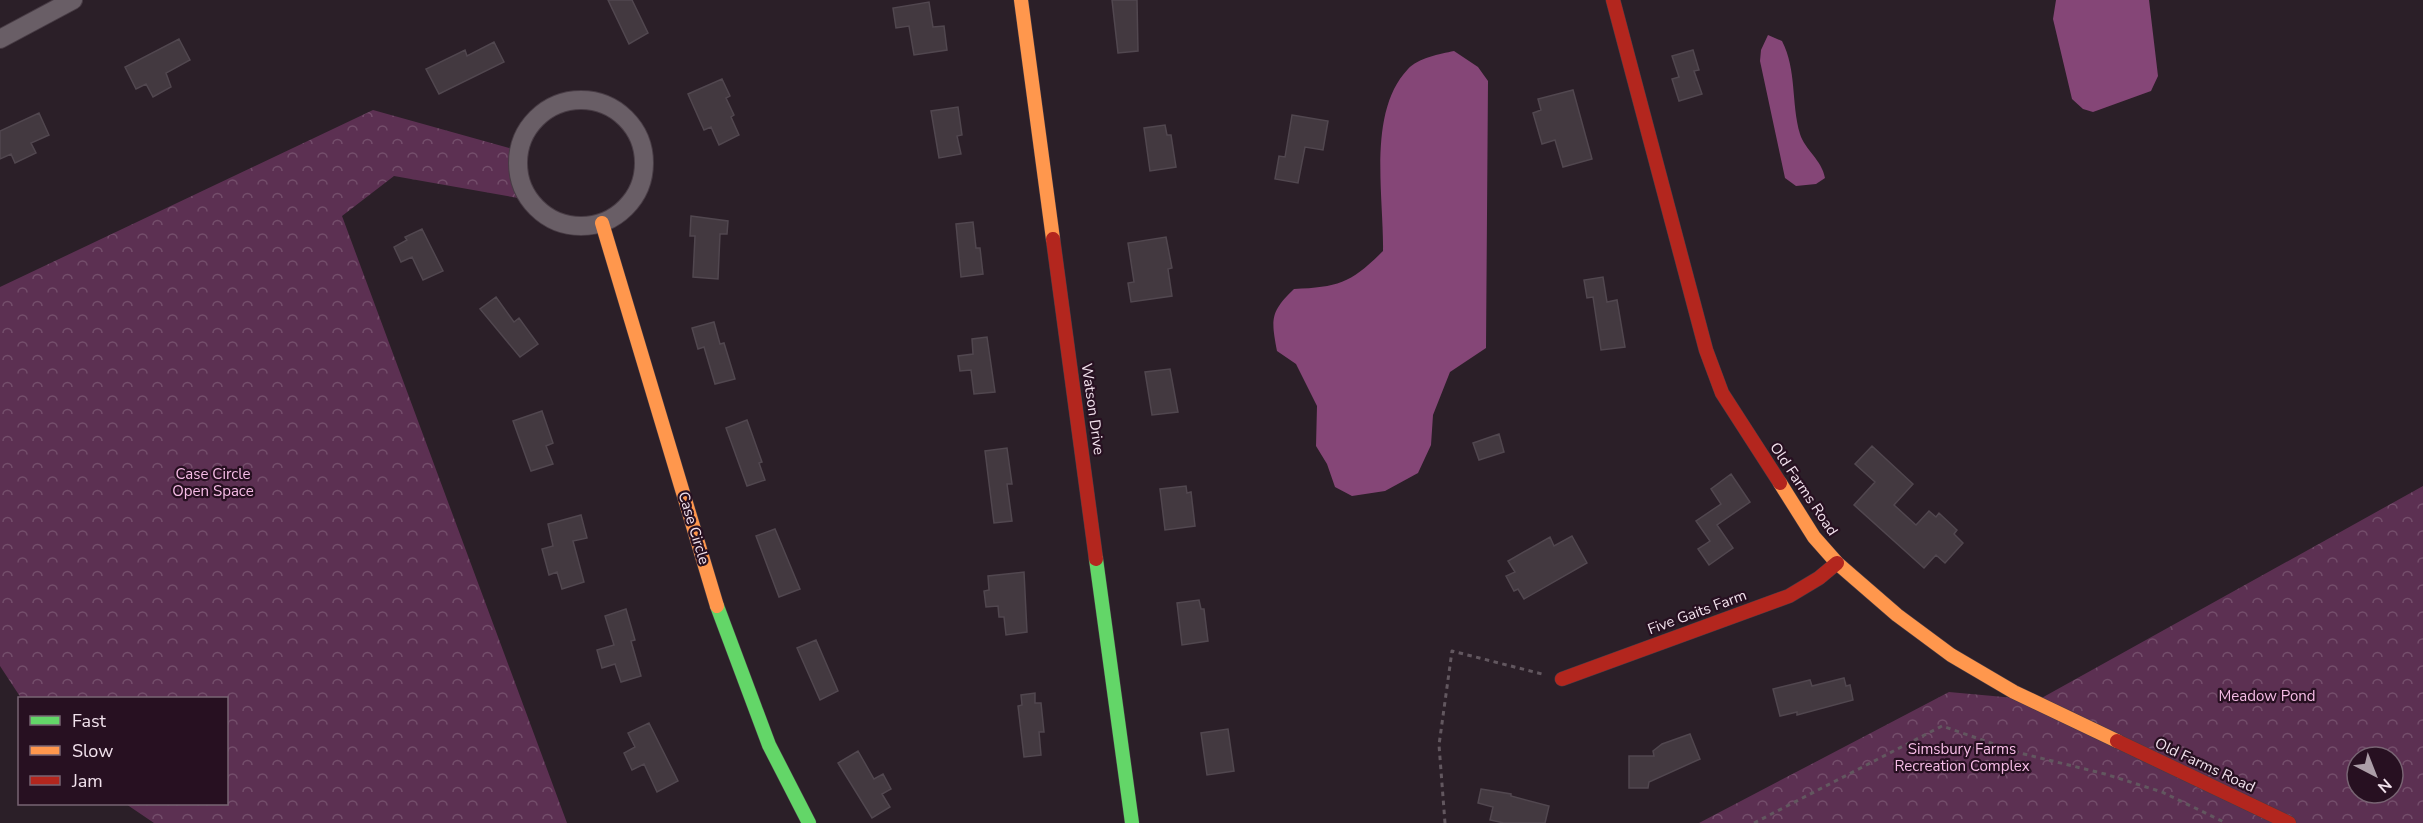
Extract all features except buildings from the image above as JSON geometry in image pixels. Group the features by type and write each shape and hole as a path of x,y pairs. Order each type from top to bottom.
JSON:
{"street":[{"path":"0,39 73,0"},
{"name":"Watson Drive","path":"1021,0 1132,823"},
{"name":"Old Farms Road","path":"1613,0 1706,350 1722,393 1814,537 1836,563 1897,615 1951,655 2014,692 2289,823"},
{"path":"587,100 608,106 626,118 638,135 644,156 643,177 635,197 620,213 602,223 582,226 563,224 545,215 531,202 522,184 518,165 521,144 531,125 546,111 566,102 587,100"},
{"name":"Case Circle","path":"602,223 722,622 769,744 809,823"},
{"name":"Five Gaits Farm","path":"1562,679 1789,596 1819,578 1836,563"}],"path":[{"path":"1445,823 1439,745 1452,651 1562,679"},
{"path":"1754,823 1942,726 2020,753 2105,774 2162,792 2226,823"}],"green space":[{"name":"Case Circle Open Space","path":"373,110 516,150 510,174 518,198 394,176 342,216 567,823 154,823 127,805 228,805 228,697 20,697 0,666 0,287"},
{"name":"Meadow Pond","path":"2423,486 2423,823 1699,823 1949,692 2038,700"}],"shaded area":[{"path":"2056,0 2149,0 2158,76 2151,91 2093,112 2083,109 2072,99 2053,19"},
{"path":"1768,35 1782,41 1787,52 1800,134 1821,166 1825,178 1816,184 1796,186 1785,178 1760,61 1761,50"},
{"path":"1454,51 1478,67 1488,81 1486,348 1450,372 1433,415 1431,445 1418,473 1385,491 1352,496 1335,487 1327,464 1316,446 1317,406 1296,364 1277,351 1274,317 1280,304 1294,289 1333,285 1353,277 1383,251 1380,156 1387,108 1395,87 1412,65 1429,57"}],"traffic: fast":[{"path":"1096,559 1132,823"},
{"path":"717,606 769,745 809,823"}],"traffic: slow":[{"path":"1021,0 1053,239"},
{"path":"602,223 717,606"},
{"path":"1780,483 1814,537 1837,563 1897,615 1951,655 2014,692 2117,741"}],"traffic: jam":[{"path":"1613,0 1706,350 1722,393 1780,483"},
{"path":"1053,239 1096,559"},
{"path":"1562,679 1789,596 1819,578 1837,563"},
{"path":"2117,741 2289,823"}],"park label":[{"name":"Simsbury Farms Recreation Complex","path":"1962,758"}]}
